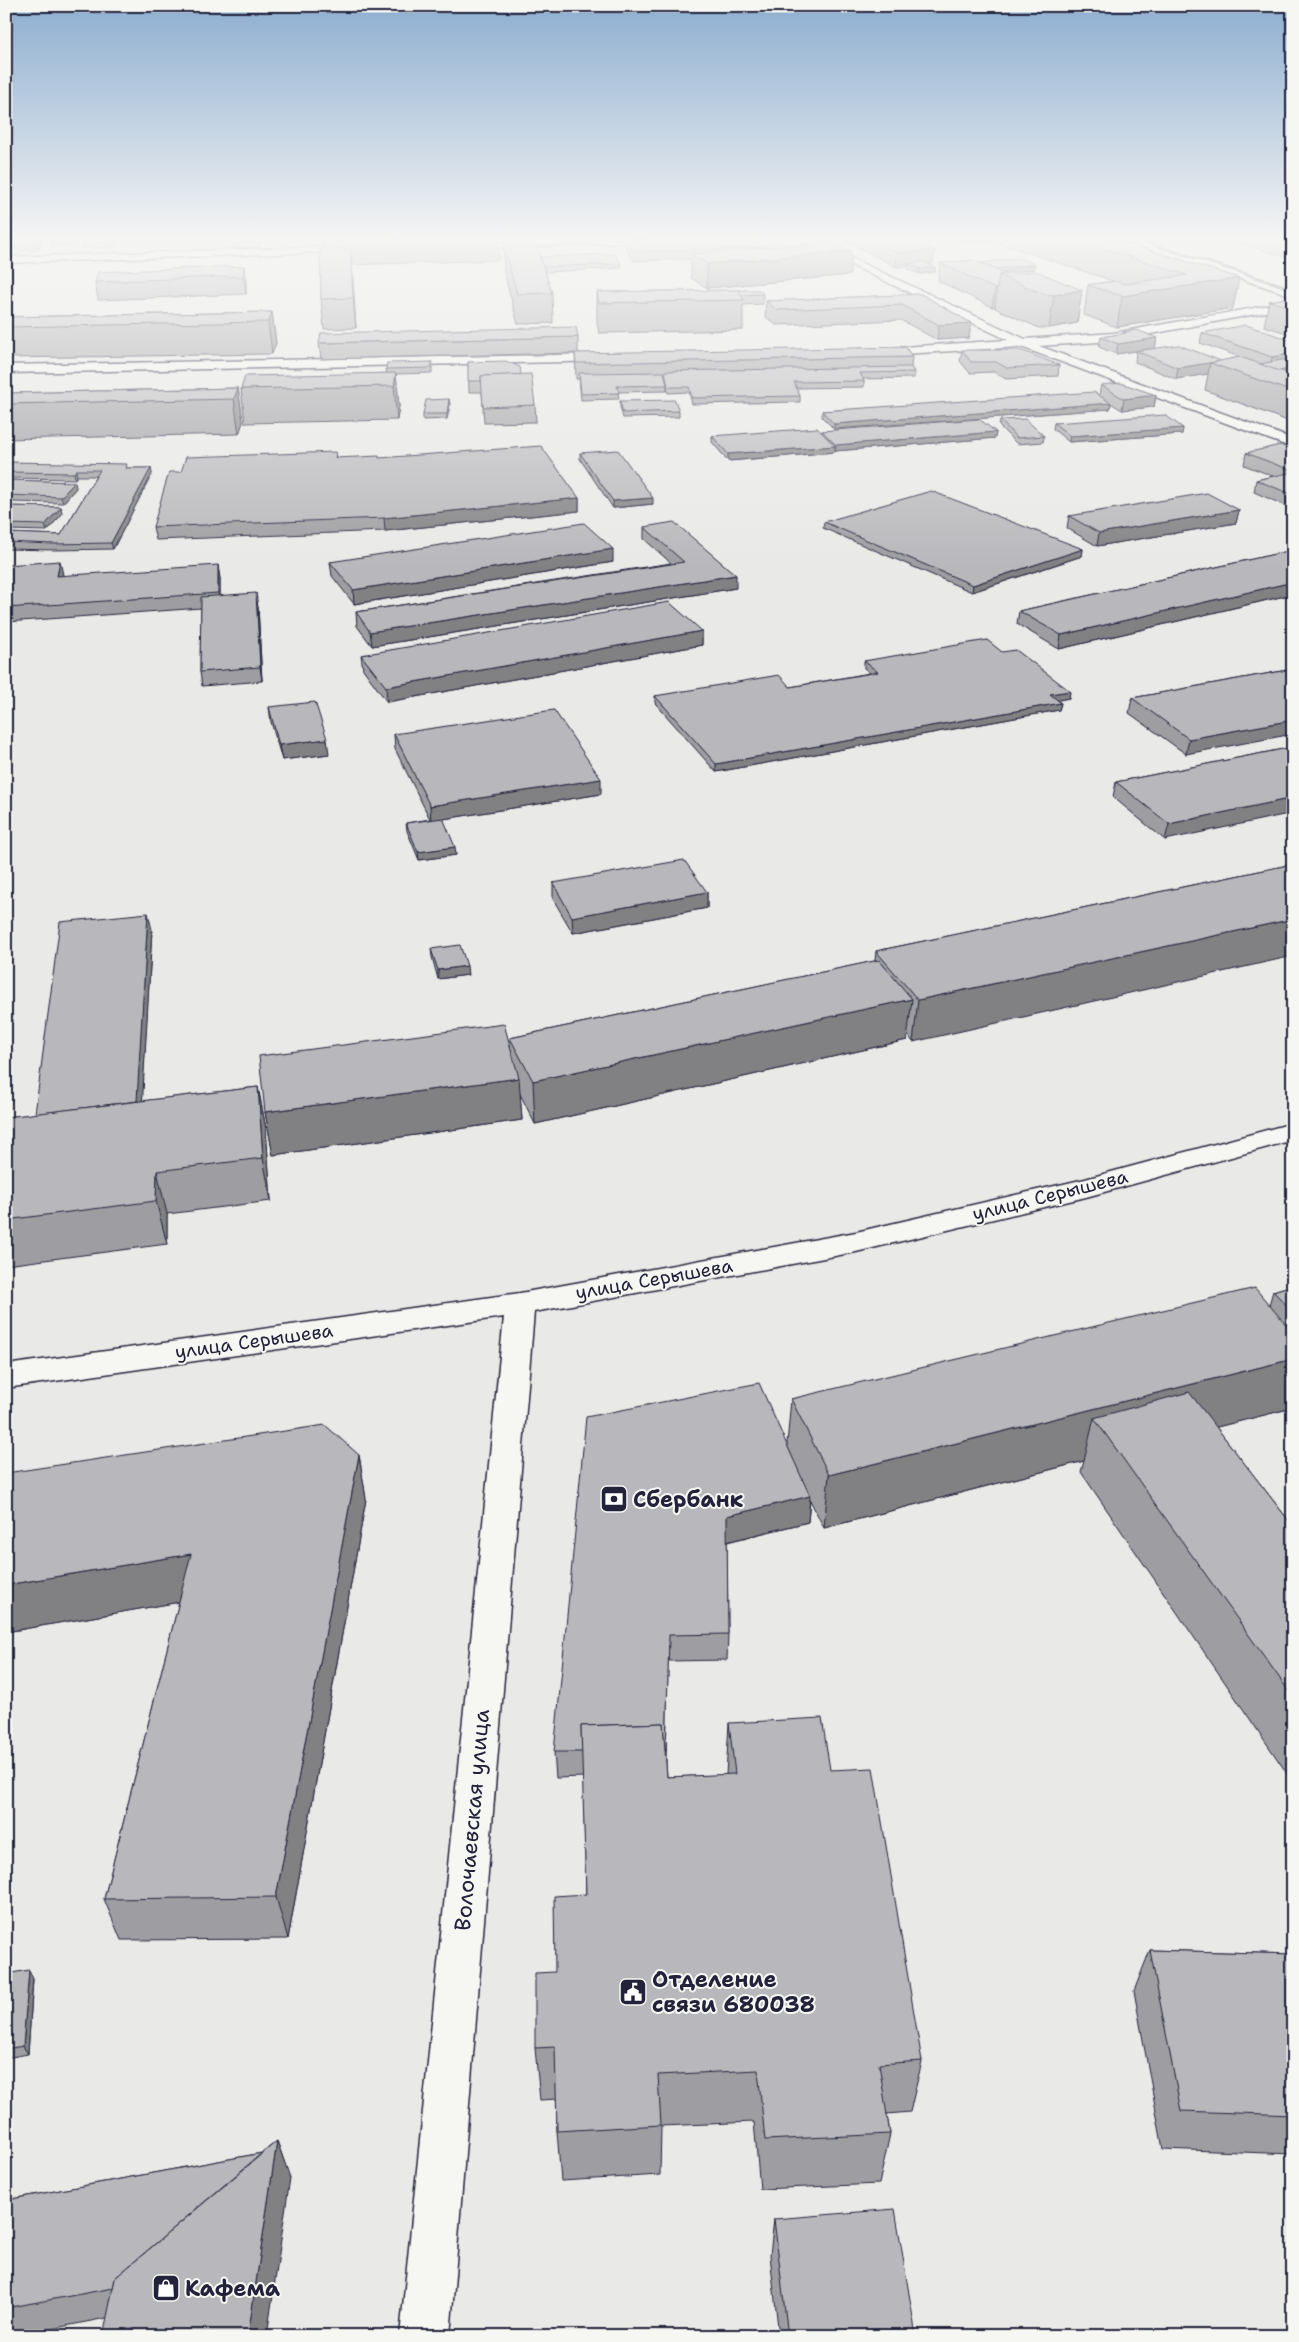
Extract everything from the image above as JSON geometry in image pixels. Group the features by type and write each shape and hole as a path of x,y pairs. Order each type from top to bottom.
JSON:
{"street":[{"path":"863,354 967,348"},
{"path":"1036,348 1293,444"},
{"path":"6,369 629,358"},
{"name":"улица Серышева","path":"6,1376 520,1304 856,1242 1086,1188 1293,1131"},
{"name":"Волочаевская улица","path":"424,2336 520,1304"}],"building":[{"path":"907,348 912,357 576,363 575,353"},
{"path":"1155,348 1188,348 1221,361 1178,368 1136,351"},
{"path":"1247,348 1293,348 1293,353 1272,357"},
{"path":"962,350 1020,350 1059,365 1007,368 996,362 971,362"},
{"path":"1240,357 1293,375 1293,392 1210,363"},
{"path":"1293,358 1293,368 1279,371 1260,364"},
{"path":"506,361 520,367 521,375 481,376 481,381 468,381 468,362"},
{"path":"432,362 432,368 386,369 387,363"},
{"path":"911,367 914,372 860,373 864,381 794,382 800,396 692,398 689,387 668,387 665,371"},
{"path":"664,372 667,385 617,386 619,393 581,394 579,373"},
{"path":"396,373 394,386 241,389 245,376"},
{"path":"531,374 535,405 483,407 481,376"},
{"path":"1121,383 1156,395 1124,399 1101,385"},
{"path":"238,388 234,399 6,404 6,393"},
{"path":"1094,392 1111,403 834,424 822,411"},
{"path":"449,399 447,414 423,414 426,400"},
{"path":"675,400 679,411 623,413 620,401"},
{"path":"1165,415 1183,428 1070,436 1054,423"},
{"path":"979,419 996,432 836,445 822,431"},
{"path":"1025,419 1044,436 1017,438 1000,420"},
{"path":"817,428 835,446 728,454 712,436"},
{"path":"1280,445 1293,450 1293,471 1246,453"},
{"path":"541,446 579,498 384,518 153,527 169,472 181,472 186,457 336,452 335,458 379,456 379,458"},
{"path":"618,450 653,498 613,501 580,453"},
{"path":"6,462 127,464 126,468 151,468 111,543 53,544 6,542 6,533 61,535 100,470 76,470 74,473 6,472"},
{"path":"1293,472 1293,494 1256,480"},
{"path":"6,480 75,482 61,497 6,495"},
{"path":"931,491 1083,549 973,585 824,522"},
{"path":"1207,493 1239,510 1099,533 1069,516"},
{"path":"6,506 61,507 45,525 6,524"},
{"path":"674,522 736,575 370,632 356,612 684,562 644,527"},
{"path":"584,523 613,549 353,590 330,562"},
{"path":"1293,550 1293,582 1061,635 1019,611"},
{"path":"60,561 57,576 218,565 218,593 6,608 6,565"},
{"path":"256,593 260,667 200,672 201,597"},
{"path":"669,602 702,631 386,687 361,655"},
{"path":"987,640 1002,652 1016,650 1070,691 1050,694 1061,703 716,764 655,696 779,675 790,687 878,672 864,661"},
{"path":"1293,669 1293,720 1189,739 1132,698"},
{"path":"315,702 327,739 279,745 269,707"},
{"path":"554,710 601,779 430,806 394,734"},
{"path":"1293,747 1293,798 1169,824 1116,782"},
{"path":"443,818 455,847 418,852 406,823"},
{"path":"684,860 707,892 572,917 553,883"},
{"path":"1293,864 1293,919 918,1000 876,951"},
{"path":"148,913 137,1101 35,1114 60,922"},
{"path":"460,945 467,966 438,970 431,949"},
{"path":"879,960 912,999 533,1081 510,1038"},
{"path":"504,1024 519,1078 265,1112 259,1056"},
{"path":"258,1087 263,1158 157,1171 156,1201 6,1220 6,1117"},
{"path":"1293,1285 1293,1312 1273,1291"},
{"path":"1255,1288 1293,1333 1293,1359 829,1475 791,1399"},
{"path":"759,1383 810,1496 727,1516 728,1634 669,1635 666,1751 663,1723 581,1726 582,1752 554,1752 586,1417"},
{"path":"1189,1392 1293,1526 1293,1697 1094,1418"},
{"path":"325,1425 359,1455 276,1897 104,1899 191,1554 6,1585 6,1473"},
{"path":"822,1718 830,1770 873,1768 922,2061 879,2064 890,2134 765,2140 758,2070 658,2075 661,2125 557,2131 555,2047 535,2048 535,1973 555,1972 554,1896 586,1894 581,1726 663,1723 667,1777 735,1774 729,1723"},
{"path":"1150,1950 1293,1954 1293,2115 1181,2111"},
{"path":"29,1970 23,2046 6,2049 6,1974"},
{"path":"277,2141 248,2336 103,2336 115,2278"},
{"path":"262,2153 115,2278 113,2288 6,2308 6,2200"},
{"path":"895,2209 916,2336 788,2336 774,2219"}],"place":[{"name":"Сбербанк","path":"614,1499"},
{"name":"Отделение связи 680038","path":"633,1992"},
{"name":"Кафема","path":"166,2288"}]}
